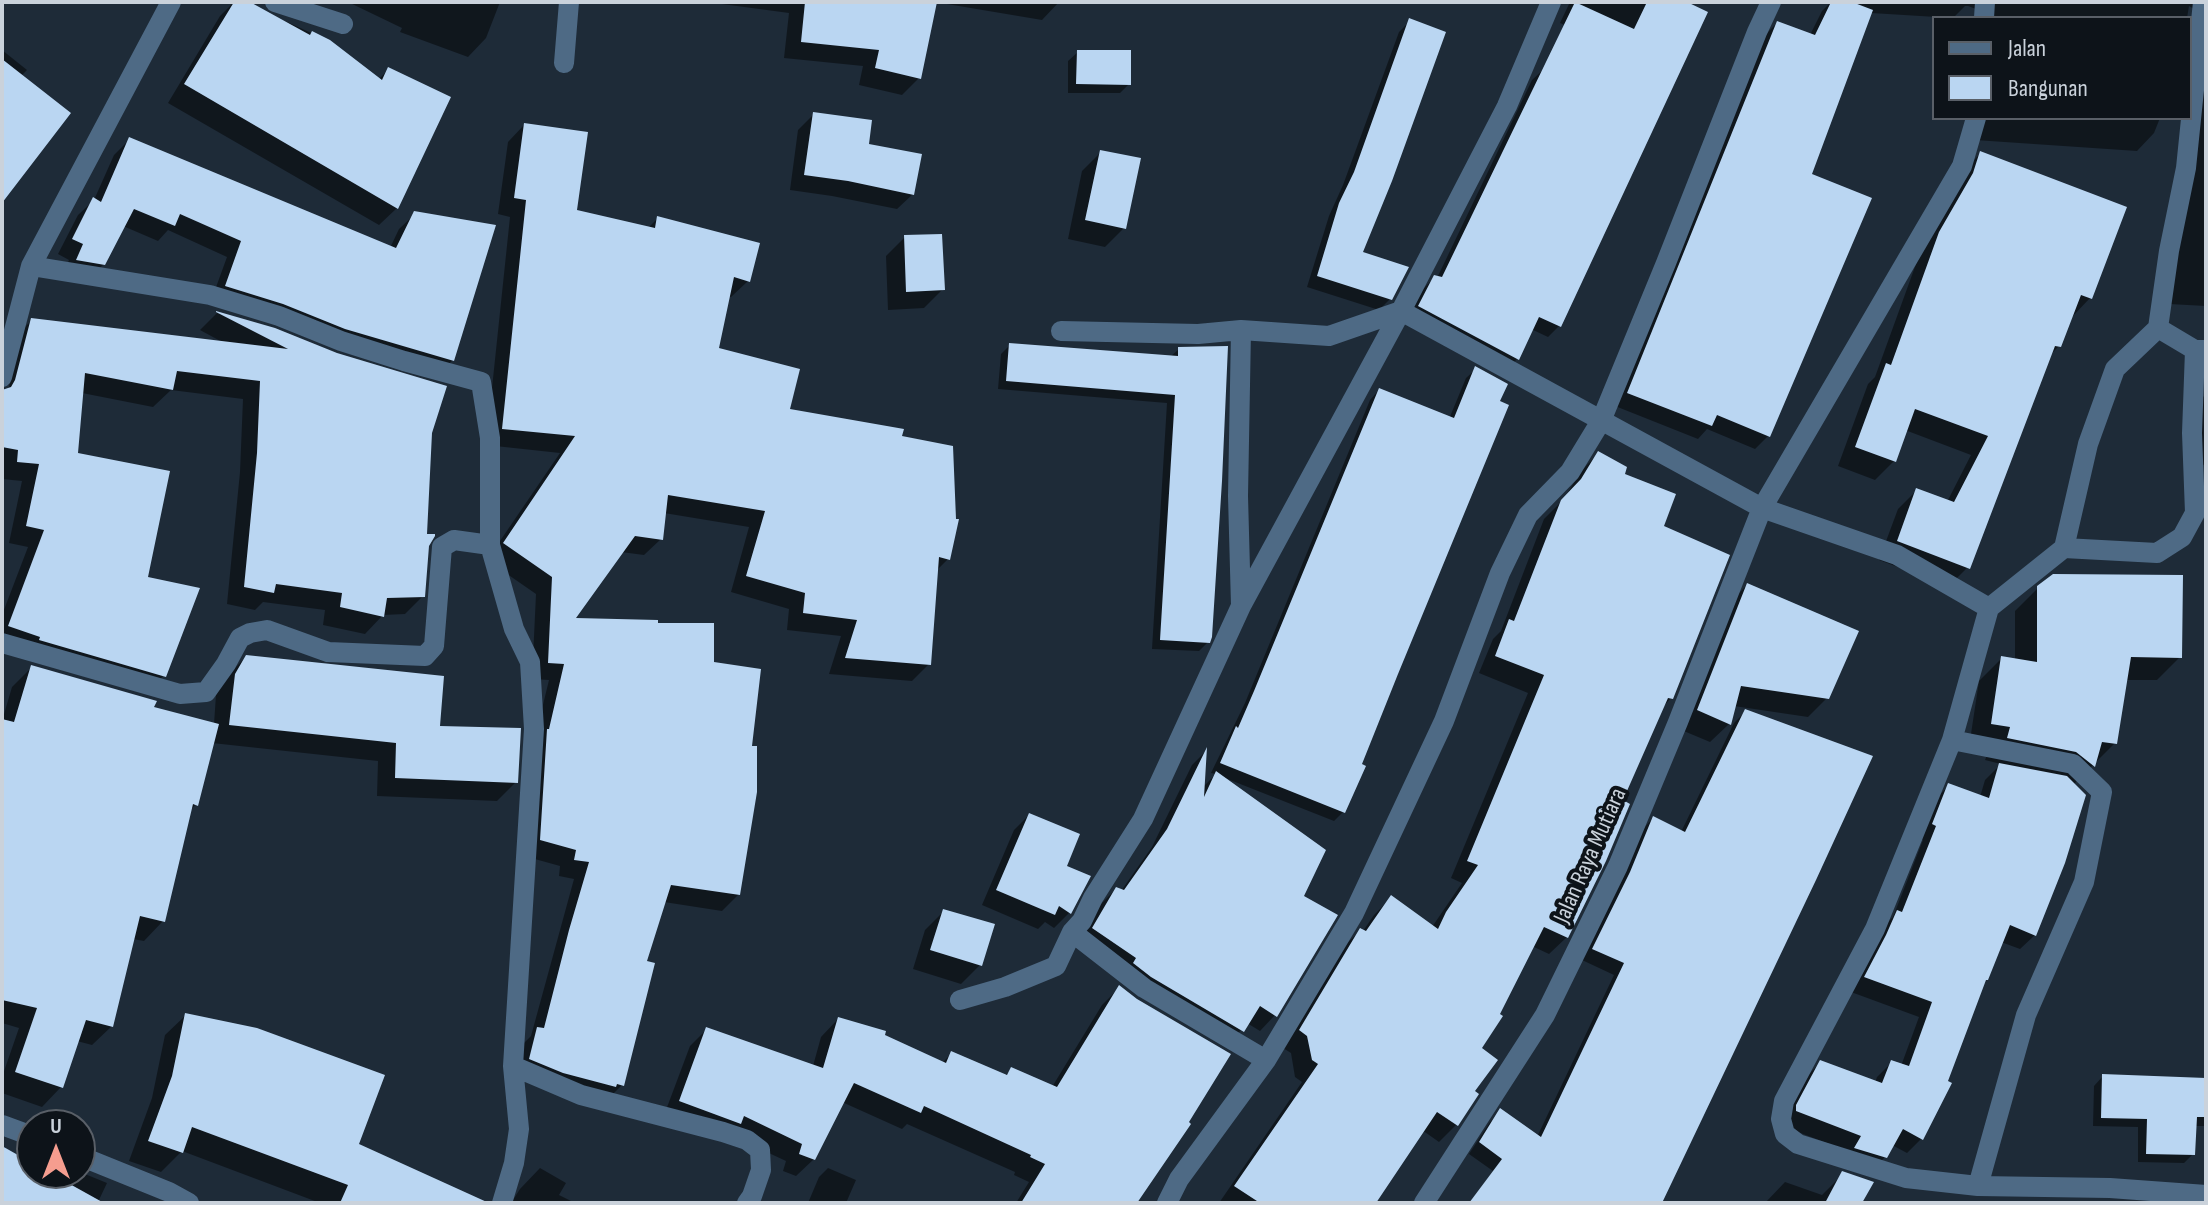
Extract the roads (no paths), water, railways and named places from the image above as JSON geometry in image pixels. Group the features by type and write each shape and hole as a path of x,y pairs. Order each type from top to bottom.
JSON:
{"street":[{"path":"2,377 31,266 171,2"},
{"path":"275,2 343,24"},
{"path":"564,63 569,2"},
{"path":"960,1000 1005,987 1056,966 1072,932 1082,921 1143,819 1241,606 1401,311 1507,106 1551,2"},
{"path":"1167,1203 1179,1179 1266,1060 1354,913 1444,721 1500,573 1528,515 1570,472 1601,421 1771,2"},
{"path":"2192,109 2203,2"},
{"name":"Jalan Raya Mutiara","path":"1424,1203 1545,1015 1618,866 1762,508 1962,166 1975,120"},
{"path":"2191,120 2186,168 2169,251 2158,328 2115,369 2088,444 2064,548 1989,608 1952,740 1875,929 1784,1101 1781,1119 1785,1134 1798,1144 1906,1178 1978,1186 2110,1188 2206,1195"},
{"path":"31,266 210,295 279,316 341,341 481,382 490,438 490,545 514,629 530,662 534,729 513,1066 519,1129 514,1163 502,1203"},
{"path":"1061,331 1198,334 1241,330 1329,336 1401,311 1762,508 1897,555 1989,608"},
{"path":"2064,548 2157,553 2182,537 2195,513 2192,433 2201,350 2158,328"},
{"path":"1241,330 1238,496 1241,606"},
{"path":"2,643 180,694 206,692 240,638 267,630 328,652 425,656 434,646 442,547 454,540 490,545"},
{"path":"1952,740 2073,764 2102,792 2084,882 2026,1015 1978,1186"},
{"path":"1072,932 1144,988 1266,1060"},
{"path":"513,1066 581,1095 747,1140 760,1150 761,1170 747,1203"},
{"path":"96,1162 189,1203"}]}
